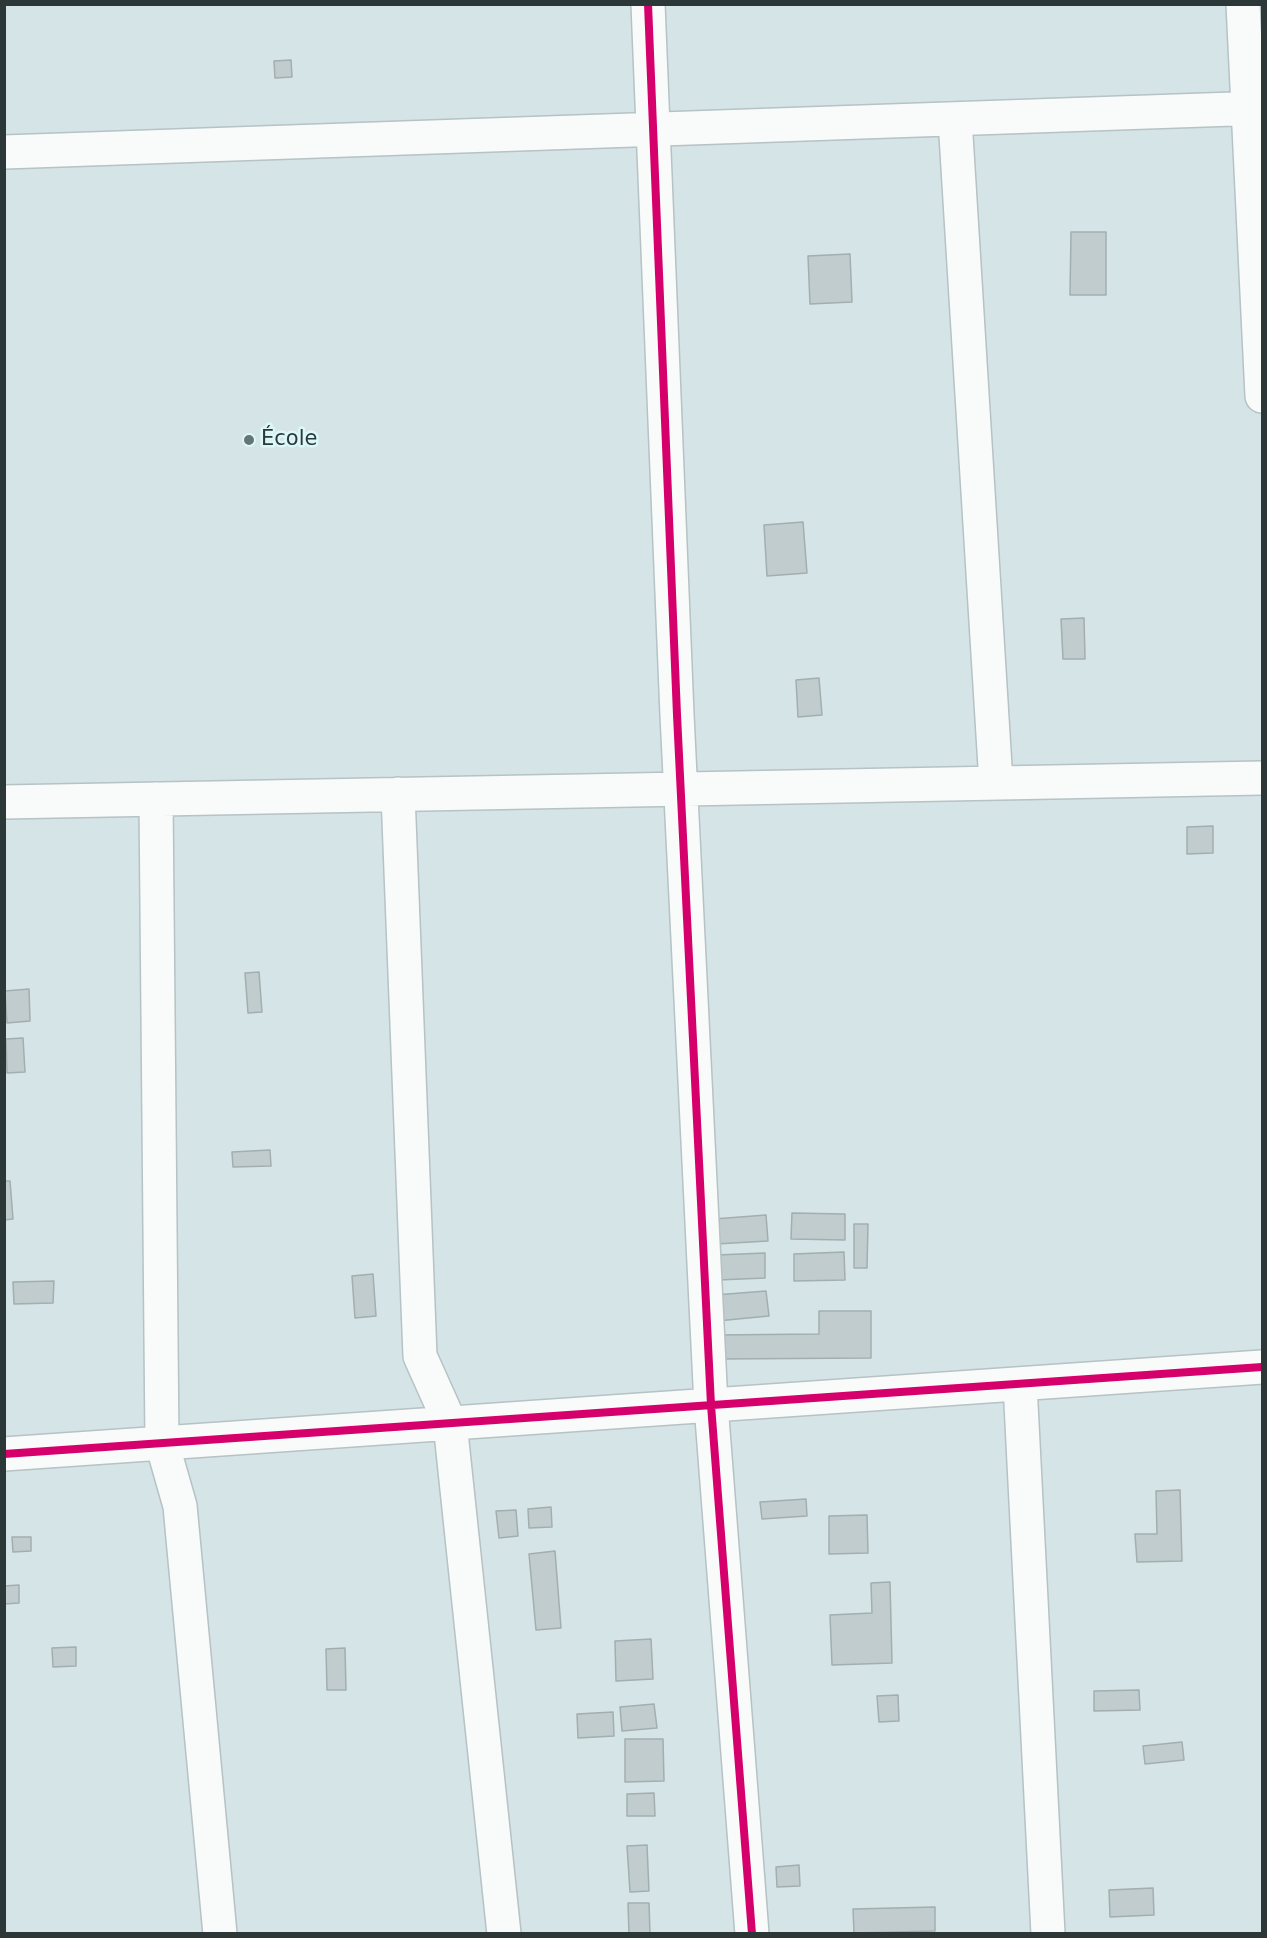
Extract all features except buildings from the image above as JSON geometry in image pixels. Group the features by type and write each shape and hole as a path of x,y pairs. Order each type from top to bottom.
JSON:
{"street":[{"path":"648,4 681,789 711,1405 752,1934"},
{"path":"1244,4 1256,108 1263,396"},
{"path":"4,152 1256,108"},
{"path":"956,119 996,783"},
{"path":"4,802 1263,778"},
{"path":"398,794 420,1356 450,1423 504,1934"},
{"path":"156,799 162,1443 180,1506 220,1934"},
{"path":"4,1454 1263,1367"},
{"path":"1020,1384 1048,1934"}],"cycle path":[{"path":"648,4 677,715 711,1405 752,1934"},
{"path":"4,1454 1262,1367"}],"place":[{"name":"École","path":"249,440"}]}
